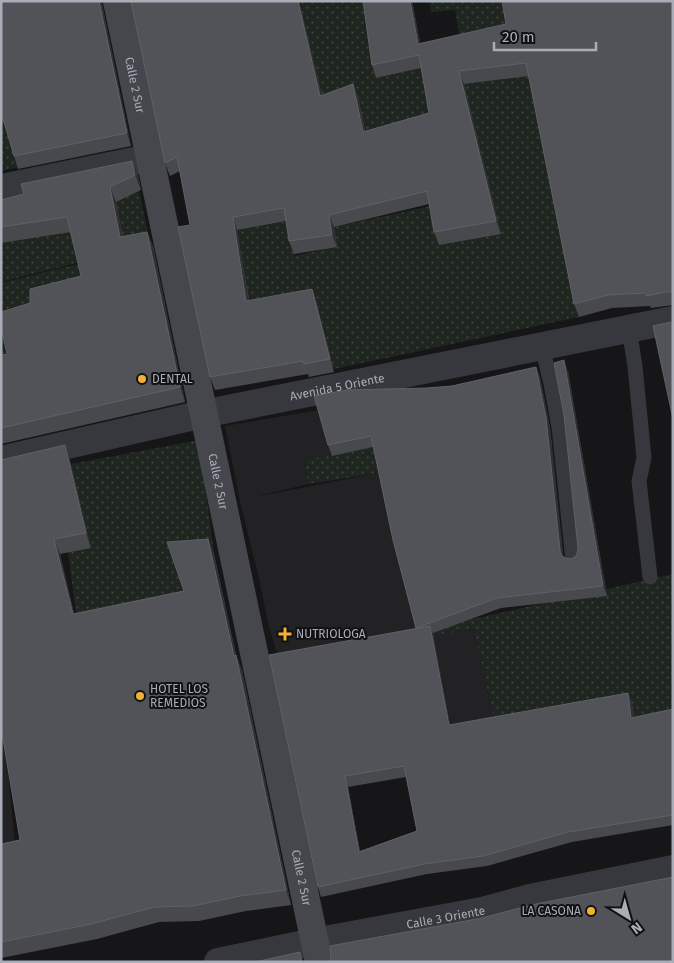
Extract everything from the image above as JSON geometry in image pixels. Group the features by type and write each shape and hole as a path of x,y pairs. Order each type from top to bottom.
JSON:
{"main road":[{"name":"Calle 2 Sur","path":"117,1 316,952"}],"street":[{"path":"1,188 149,158"},
{"name":"Avenida 5 Oriente","path":"1,460 203,414 673,320"},
{"name":"Calle 3 Oriente","path":"218,962 316,952 530,898 673,869"}],"lane":[{"path":"629,329 635,366 644,458 639,481 650,577"},
{"path":"542,346 559,427 573,560"}],"shaded area":[{"path":"299,1 363,1 376,78 425,67 431,126 367,144 325,109"},
{"path":"429,1 505,1 511,37 461,44 455,10 431,12"},
{"path":"531,75 579,317 334,369 251,314 237,230 289,221 295,256 321,250 334,227 431,206 498,234 464,84"},
{"path":"1,108 18,167 1,171"},
{"path":"139,191 151,247 126,252 116,202 125,196"},
{"path":"1,201 72,231 80,262 1,282"},
{"path":"114,255 12,370 1,373 1,283"},
{"path":"319,410 332,456 305,461 308,484 255,497 378,473 418,640 280,664 268,623 225,426"},
{"path":"199,440 214,554 173,557 190,606 78,629 68,552 91,547 71,464"},
{"path":"373,447 378,473 308,484 305,460"},
{"path":"673,574 673,720 635,729 632,703 496,728 473,628 418,640 408,592 473,619"},
{"path":"473,628 525,855 477,867 434,636"},
{"path":"4,725 16,856 1,860 1,726"}],"building":[{"path":"1,1 99,1 127,133 14,156 1,112"},
{"path":"131,1 298,1 320,96 353,84 363,132 429,113 419,55 372,65 363,1 410,1 418,44 506,24 502,1 673,1 673,292 646,296 646,293 608,295 574,304 526,63 459,71 496,221 434,232 427,191 329,215 332,235 289,241 284,208 233,217 246,301 312,289 330,359 304,364 303,361 210,377 178,227 190,225 177,157 165,163"},
{"path":"132,161 135,175 110,187 120,237 147,232 180,387 1,428 1,355 7,354 1,327 1,312 30,303 30,289 81,276 67,217 1,227 1,200 24,194 21,184"},
{"path":"673,322 673,419 653,326"},
{"path":"564,360 603,586 497,598 416,628 393,540 371,436 328,445 314,396 347,390 452,386 536,367 546,418 560,550 561,555 571,559 577,554 578,548 564,415 554,363"},
{"path":"65,445 86,533 54,539 73,614 184,591 167,542 208,539 234,656 236,655 286,890 240,896 193,906 154,907 91,924 1,942 1,844 20,840 1,727 1,460"},
{"path":"430,626 449,725 628,693 631,718 673,709 673,815 568,832 483,856 424,864 318,887 269,655","holes":["404,766 417,831 359,852 345,776"]},
{"name":"LA CASONA","path":"673,877 673,962 329,962 331,959 330,946 482,918 531,905"},
{"path":"300,952 303,962 255,962"}],"place":[{"name":"DENTAL","path":"142,379"},
{"name":"NUTRIOLOGA","path":"285,634"},
{"name":"HOTEL LOS REMEDIOS","path":"140,696"},
{"name":"LA CASONA","path":"591,911"}]}
